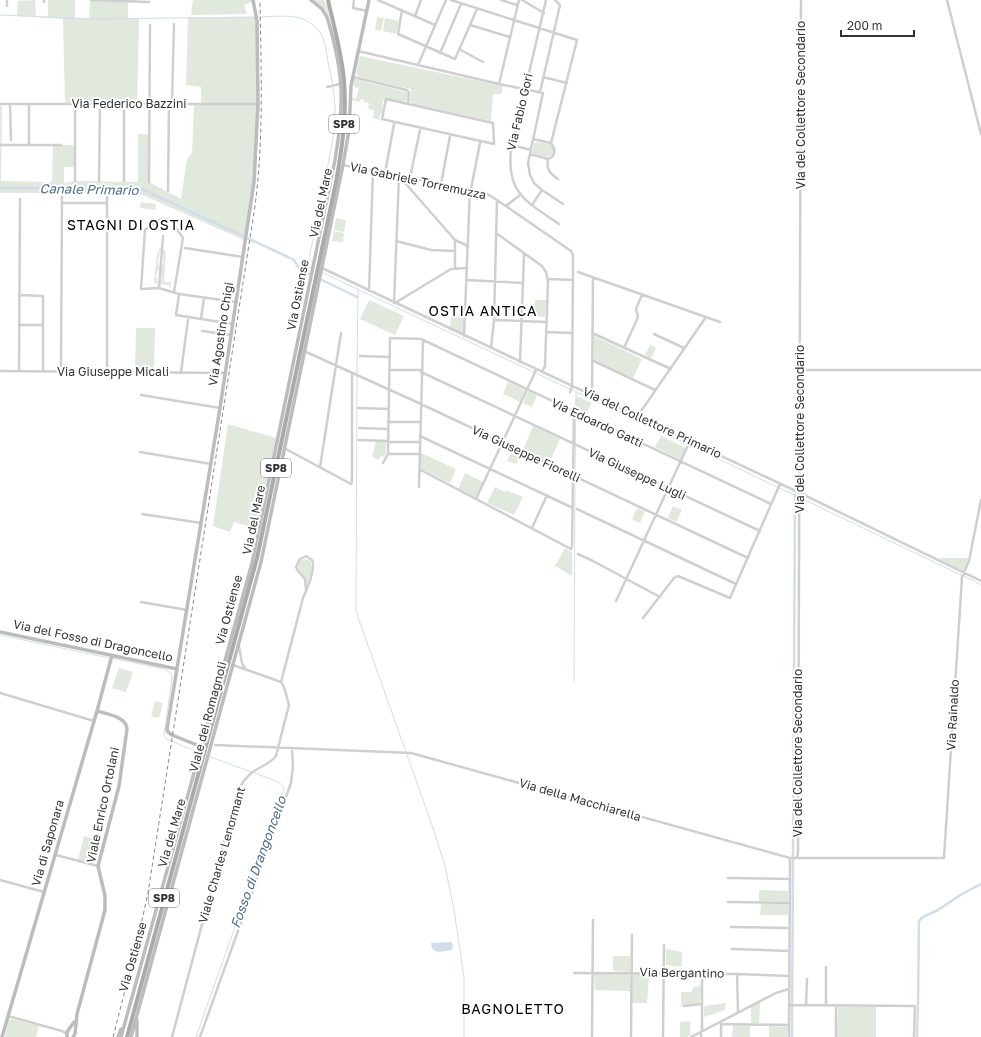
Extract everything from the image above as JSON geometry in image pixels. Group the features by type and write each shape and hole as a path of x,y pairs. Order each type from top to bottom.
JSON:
{"main road":[{"name":"Via Agostino Chigi","path":"177,669 188,610 220,408 254,182 258,104 257,21 253,0"},
{"name":"Via Ostiense","path":"120,1037 203,759 202,747 248,580 334,167 340,123 341,84 327,17 322,9 311,0"},
{"path":"325,0 329,7"},
{"path":"329,0 329,7"},
{"name":"Viale dei Romagnoli","path":"207,753 262,559 343,165 348,134 349,96 369,0"},
{"name":"Via del Mare","path":"126,1037 203,759 207,753 258,552 341,157 345,88 337,37 329,7"},
{"name":"Via del Fosso di Dragoncello","path":"0,632 112,657 177,669 168,731 174,736 202,747"},
{"name":"Via di Saponara","path":"2,1037 95,721 112,657"},
{"name":"Viale Enrico Ortolani","path":"71,1035 106,903 98,866 119,786 127,727 125,722 97,711"},
{"name":"Viale dei Romagnoli","path":"131,1037 203,759"},
{"path":"137,1014 137,1037"}],"street":[{"path":"7,0 7,6"},
{"path":"91,0 148,2"},
{"path":"354,0 353,8 366,11"},
{"path":"378,0 435,25"},
{"path":"415,16 421,0"},
{"path":"418,65 446,0"},
{"path":"451,0 577,40 551,143"},
{"path":"501,0 517,5"},
{"path":"499,84 519,0"},
{"path":"522,0 544,13"},
{"name":"Via Fabio Gori","path":"546,0 509,163 516,190 520,195 558,224"},
{"path":"555,0 560,5 543,77 540,92 543,93 528,163 530,175 534,183 563,204"},
{"name":"Via del Collettore Secondario","path":"797,858 800,500 801,0"},
{"path":"947,0 981,134"},
{"path":"440,53 461,4"},
{"path":"402,10 398,34 455,59 478,9"},
{"path":"168,190 174,24"},
{"path":"149,182 150,25"},
{"path":"470,25 510,37"},
{"path":"459,49 483,62"},
{"path":"358,52 540,92"},
{"path":"353,77 407,90 409,93 408,104"},
{"path":"543,77 567,83"},
{"path":"329,87 341,84"},
{"path":"386,100 408,104 493,123 494,144 382,119 386,100"},
{"name":"Via Federico Bazzini","path":"0,104 258,104"},
{"path":"10,104 10,140"},
{"path":"29,104 29,144"},
{"path":"75,104 75,181"},
{"path":"99,181 100,104"},
{"path":"124,104 124,181"},
{"path":"385,173 394,124"},
{"path":"410,178 420,130"},
{"path":"441,184 450,136"},
{"path":"533,138 551,143 554,147 554,153 548,159 548,166 550,172 558,179"},
{"path":"464,336 470,189 480,143"},
{"path":"2,145 61,145"},
{"path":"512,145 531,150"},
{"path":"530,154 548,159"},
{"name":"Via Gabriele Torremuzza","path":"343,165 470,189 487,194 571,251 573,256 573,280"},
{"path":"369,291 373,171"},
{"path":"399,176 455,240 468,246"},
{"path":"394,303 399,176"},
{"path":"532,205 542,190"},
{"path":"107,194 107,372"},
{"path":"506,206 520,195"},
{"path":"61,371 62,196"},
{"path":"19,371 20,199"},
{"path":"491,348 494,320 497,200"},
{"path":"62,203 107,203"},
{"path":"174,292 183,238 170,219 160,219 145,230 141,289 159,288 179,294 236,302"},
{"path":"496,233 543,267 546,272 548,279 545,366 542,372"},
{"path":"159,288 163,236"},
{"path":"455,240 455,268"},
{"path":"396,241 431,250 455,251"},
{"path":"185,248 243,257"},
{"path":"520,362 524,253"},
{"name":"Via del Collettore Primario","path":"322,268 800,493 981,581"},
{"path":"394,303 455,268 467,268"},
{"path":"578,272 720,322"},
{"path":"592,395 593,277"},
{"path":"548,279 573,280 572,386 570,392"},
{"path":"466,280 523,283"},
{"path":"179,294 176,315 233,324"},
{"path":"19,295 43,296 43,371"},
{"path":"624,348 638,317 636,309 642,295"},
{"path":"201,319 204,298"},
{"path":"637,417 706,317"},
{"path":"181,372 188,320"},
{"path":"494,320 546,322"},
{"path":"19,325 43,325"},
{"path":"202,331 231,335"},
{"path":"546,332 572,333"},
{"path":"320,467 341,333"},
{"path":"592,333 671,369"},
{"path":"654,334 684,348"},
{"name":"Via Edoardo Gatti","path":"390,357 390,338 421,339 771,504"},
{"path":"419,487 419,442 421,422 421,371 423,341"},
{"name":"Via Giuseppe Fiorelli","path":"304,351 389,389 748,558"},
{"path":"360,356 390,357 388,454 383,463"},
{"path":"592,360 655,390"},
{"path":"389,370 421,371"},
{"path":"476,499 536,370"},
{"path":"800,370 981,370"},
{"name":"Via Giuseppe Micali","path":"0,371 225,373"},
{"name":"Via Giuseppe Lugli","path":"421,371 760,531"},
{"path":"284,448 351,484 353,374"},
{"path":"141,395 220,408"},
{"path":"358,408 389,408"},
{"path":"419,469 567,548 571,548 575,508 574,411"},
{"path":"388,422 421,422"},
{"path":"359,428 388,429"},
{"path":"420,436 736,584"},
{"path":"358,440 419,442"},
{"path":"616,601 690,441"},
{"path":"140,452 211,464"},
{"path":"388,454 419,454"},
{"path":"643,618 674,578 678,576 729,598 780,484"},
{"path":"532,528 547,495"},
{"path":"963,573 969,561 981,500"},
{"path":"142,514 201,523"},
{"path":"578,554 660,597"},
{"path":"233,665 246,671 281,682 314,563 312,559 306,556 300,559 296,566 298,571 305,579 306,590"},
{"name":"Via Rainaldo","path":"944,858 963,573"},
{"path":"140,602 188,610"},
{"path":"238,646 242,663 246,671"},
{"name":"Viale Charles Lenormant","path":"171,1036 237,794 248,775 274,758 279,747 289,705 281,682"},
{"path":"0,693 95,721"},
{"name":"Via della Macchiarella","path":"215,745 411,753 790,858 944,858"},
{"path":"200,1037 291,783 293,770 292,748"},
{"path":"56,855 98,866"},
{"path":"789,1037 791,1005 789,989 790,858"},
{"path":"728,878 790,879"},
{"path":"0,880 44,892"},
{"path":"728,902 790,903"},
{"path":"592,1037 593,920"},
{"path":"731,927 789,928"},
{"path":"631,1037 632,935"},
{"path":"663,1037 664,945"},
{"path":"732,949 789,951"},
{"path":"826,967 826,1005"},
{"name":"Via Bergantino","path":"574,973 737,974 789,976"},
{"path":"701,1037 702,974"},
{"path":"737,974 738,1012"},
{"path":"806,1005 807,979"},
{"path":"691,1037 776,993 789,989"},
{"path":"684,1006 702,1004"},
{"path":"791,1005 914,1006 914,1037"},
{"path":"836,1005 836,1037"},
{"path":"8,1016 62,1031 71,1035"},
{"path":"721,1022 789,1025"},
{"path":"721,1022 721,1037"}],"shaded area":[{"path":"35,0 36,16 48,17 48,0 75,0 75,18 89,18 90,0 128,1 128,19 139,19 137,104 75,104 65,102 63,19 17,16 18,1"},
{"path":"193,0 253,1 244,5 247,14 191,15"},
{"path":"314,0 324,0 328,9 329,18 326,10"},
{"path":"188,17 258,17 256,155 246,241 138,193 0,193 0,106 2,106 1,181 52,182 53,145 75,145 75,167 64,167 64,183 75,181 138,182 138,134 149,134 149,182 181,199 187,159 192,153 194,104 201,104 201,87 186,85"},
{"path":"377,17 384,18 381,31 375,30"},
{"path":"385,18 399,21 396,34 383,31"},
{"path":"360,56 503,86 501,94 493,94 491,121 413,104 410,101 411,89 359,77 356,72"},
{"path":"354,79 407,92 407,100 404,102 383,100 382,113 379,118 380,120 373,118 374,111 368,108 369,103 363,102 364,100 361,99 360,102 351,100 351,98 356,99 359,88 354,87"},
{"path":"537,142 550,144 554,147 552,155 546,157 532,153 534,144"},
{"path":"141,202 156,204 155,210 140,208"},
{"path":"336,218 346,220 344,232 334,230"},
{"path":"334,231 344,233 343,242 332,241"},
{"path":"159,248 161,249 158,261 159,268 156,276 158,284 154,283 157,253 159,253"},
{"path":"163,249 166,251 164,282 171,282 170,289 169,285 160,284 162,277 161,271 163,263"},
{"path":"369,300 404,316 395,335 360,319"},
{"path":"535,300 546,300 545,317 528,316 528,310 535,310"},
{"path":"451,316 464,317 462,333 450,328"},
{"path":"136,328 155,328 154,372 135,371"},
{"path":"594,336 642,359 633,378 594,359"},
{"path":"650,345 656,348 651,358 645,355"},
{"path":"508,382 525,390 520,402 503,394"},
{"path":"528,391 537,396 532,407 523,403"},
{"path":"576,396 592,403 586,415 576,411"},
{"path":"228,424 276,438 257,529 234,522 230,532 213,526"},
{"path":"533,426 560,439 549,463 523,450"},
{"path":"661,436 686,448 681,460 655,447"},
{"path":"376,441 386,442 386,453 384,457 381,456 378,460 372,456"},
{"path":"513,449 521,453 516,464 507,461"},
{"path":"421,453 447,465 446,468 448,465 456,469 450,483 420,468"},
{"path":"465,473 483,482 476,497 458,489"},
{"path":"495,487 505,492 506,490 523,497 514,515 487,503"},
{"path":"673,506 682,510 676,522 668,518"},
{"path":"637,508 645,511 640,523 632,519"},
{"path":"565,548 572,552 572,576 555,566"},
{"path":"968,558 968,560 963,571 939,559"},
{"path":"303,559 309,560 312,566 307,584 298,568 300,561"},
{"path":"119,668 133,672 126,692 112,688"},
{"path":"155,701 163,703 159,718 151,716"},
{"path":"84,836 99,841 95,861 78,860"},
{"path":"759,890 788,891 788,902 759,901"},
{"path":"761,904 788,904 788,915 760,915"},
{"path":"451,942 453,945 452,950 441,952 433,950 431,943"},
{"path":"666,949 682,952 682,967 666,965"},
{"path":"613,956 630,956 630,972 613,971"},
{"path":"594,974 630,974 630,991 595,990"},
{"path":"633,974 649,975 647,1003 632,1003"},
{"path":"701,986 700,1003 681,1006 681,992 692,992 693,987"},
{"path":"760,1002 759,1023 751,1023 751,1007"},
{"path":"726,1003 725,1010 704,1017 704,1006"},
{"path":"838,1007 876,1007 876,1037 837,1037"},
{"path":"11,1019 39,1026 36,1037 5,1037 8,1022"},
{"path":"690,1021 690,1035 687,1037 680,1037 680,1022"},
{"path":"733,1025 750,1026 750,1037 732,1037"},
{"path":"769,1026 788,1027 787,1037 769,1037"}],"waterway":[{"path":"0,15 88,19 255,17"},
{"path":"258,17 291,16 304,19 314,26 321,34 326,50 334,94 335,122 308,263 308,266 311,268"},
{"name":"Canale Primario","path":"0,188 142,189 294,260 300,270"},
{"name":"Canale Primario","path":"303,271 309,274"},
{"path":"323,273 687,444"},
{"name":"Canale Primario","path":"322,280 357,297"},
{"path":"357,373 358,289"},
{"path":"357,376 356,609 445,866 454,910 464,977 464,1037"},
{"path":"575,475 576,392"},
{"path":"690,445 777,487"},
{"path":"574,682 575,478"},
{"path":"780,488 961,575"},
{"path":"793,856 795,495"},
{"path":"964,576 981,585"},
{"name":"Fosso di Drangoncello","path":"0,635 109,658"},
{"name":"Fosso di Drangoncello","path":"112,658 164,669 171,673 172,679 164,735 166,739 198,752"},
{"name":"Fosso di Drangoncello","path":"196,1037 284,788 279,782 205,755"},
{"path":"792,1037 793,860"},
{"path":"918,1005 919,921 923,917 938,910 962,894 981,884"},
{"path":"917,1037 918,1007"}],"railway":[{"path":"113,1037 135,952 148,893 255,206 261,129 260,0"}],"district":[{"name":"STAGNI DI OSTIA","path":"131,225"},
{"name":"OSTIA ANTICA","path":"483,311"},
{"name":"BAGNOLETTO","path":"513,1009"}]}
